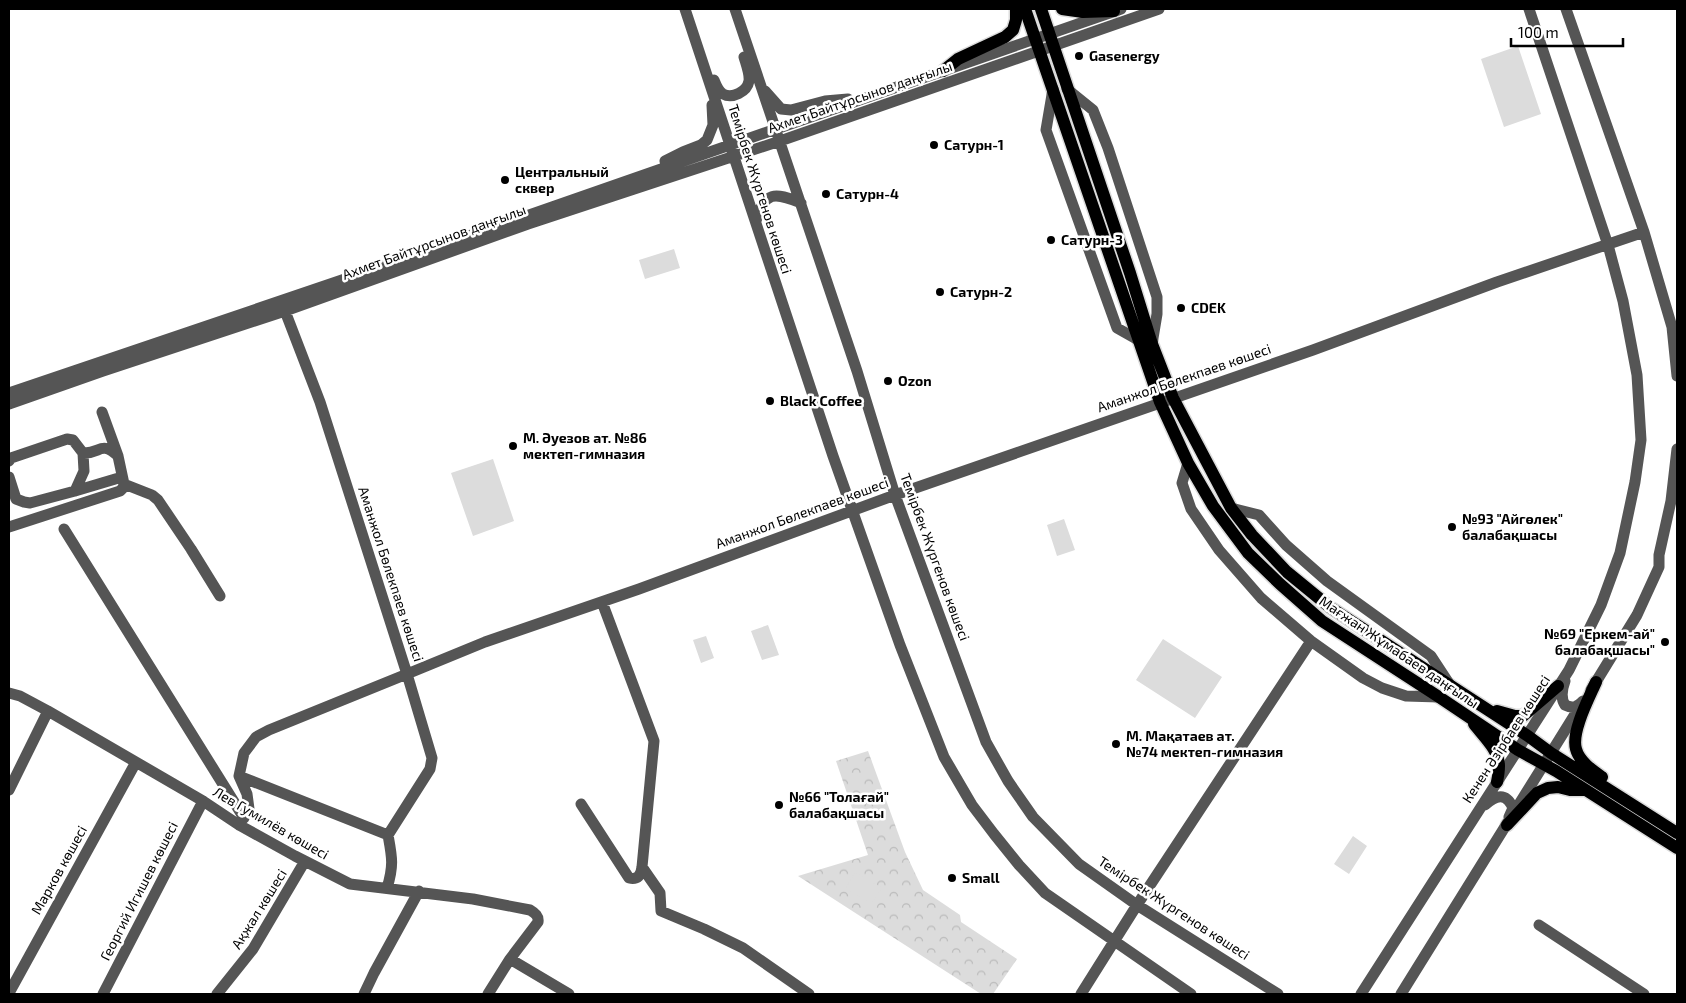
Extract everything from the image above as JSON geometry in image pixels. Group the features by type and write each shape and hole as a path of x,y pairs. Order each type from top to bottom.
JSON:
{"main road":[{"path":"943,71 958,59 1005,37 1013,30 1016,20 1016,9"},
{"name":"Мағжан Жұмабаев даңғылы","path":"1025,9 1146,342 1231,508 1252,535 1294,578 1332,608 1551,753 1677,833"},
{"name":"Мағжан Жұмабаев даңғылы","path":"1041,9 1130,274 1160,402 1188,463 1213,506 1248,553 1322,622 1518,750 1586,790 1677,848"},
{"path":"1062,9 1083,12 1118,10"},
{"path":"1596,682 1578,723 1575,748 1583,762 1640,810"},
{"path":"1464,695 1491,710 1514,716 1523,716 1558,686"},
{"path":"1468,716 1493,749 1498,759 1497,782"},
{"path":"1505,826 1537,793 1548,788 1558,787 1570,790 1586,790"}],"street":[{"path":"686,13 695,25 716,87 723,94 731,96 744,90 749,82 747,67 733,24 734,9"},
{"name":"Темірбек Жүргенов көшесі","path":"734,9 776,128 896,495 982,733 1008,781 1033,817 1079,864 1137,905 1278,994"},
{"name":"Ахмет Байтұрсынов даңғылы","path":"1051,39 1069,40 1159,9"},
{"name":"Кенен Әзірбаев көшесі","path":"1361,994 1569,670 1601,605 1620,553 1635,482 1641,440 1636,365 1623,300 1608,245 1529,9"},
{"path":"1566,9 1644,232 1672,328 1677,376"},
{"name":"Ахмет Байтұрсынов даңғылы","path":"9,404 285,311 454,245 637,177 732,150 780,141 1051,39 1066,28 1118,10"},
{"name":"Темірбек Жүргенов көшесі","path":"686,13 807,379 916,690 944,757 972,805 1019,866 1045,893 1191,994"},
{"name":"Ахмет Байтұрсынов даңғылы","path":"9,393 342,280 537,221 732,150 776,128 943,71 1038,44"},
{"path":"762,88 781,109 791,110 825,101 869,97"},
{"path":"1053,89 1046,130 1054,155 1118,328 1146,342 1157,314 1157,297 1108,148 1093,110 1067,89"},
{"path":"637,177 683,152 701,145 707,140 713,125 713,93"},
{"path":"756,221 764,201 771,196 785,196 801,203"},
{"name":"Аманжол Бөлекпаев көшесі","path":"285,311 312,376 407,674 485,642 602,602 896,495 1644,232"},
{"path":"9,528 120,491 123,488 118,456 102,412"},
{"path":"9,461 10,458 67,439 73,440 83,453 84,471 75,492"},
{"path":"83,453 103,448 110,449 118,456"},
{"path":"1401,994 1637,615 1659,567 1671,502 1677,449"},
{"path":"1188,463 1182,483 1192,510 1220,550 1262,598 1311,641 1363,678 1382,688 1406,696 1439,697"},
{"path":"9,477 16,499 30,503 123,480 152,495 158,500 191,549 220,596"},
{"path":"1231,508 1259,516 1286,545 1327,581 1431,656 1451,686"},
{"path":"64,529 242,822"},
{"path":"581,804 629,878 639,876 642,867 654,740 602,602"},
{"path":"1081,994 1137,905 1311,641"},
{"path":"1569,670 1562,689 1561,697 1563,702 1565,705 1573,708 1586,698"},
{"path":"242,822 249,803 240,776 244,753 256,738 269,730 407,674 432,763 388,835 393,863 387,888"},
{"name":"Лев Гумилёв көшесі","path":"9,693 20,696 48,711 202,801 242,822 305,861 350,884 473,899 530,910 536,913 539,918 538,922 510,959"},
{"path":"9,790 48,711"},
{"name":"Марков көшесі","path":"9,993 136,762"},
{"path":"240,776 388,835"},
{"path":"1471,821 1488,802 1495,797 1502,796 1508,799 1513,808 1505,826"},
{"name":"Георгий Игишев көшесі","path":"103,994 202,801"},
{"name":"Ақжал көшесі","path":"217,994 253,949 305,861"},
{"path":"642,867 660,893 661,911 743,948 809,994"},
{"path":"364,994 419,891"},
{"path":"1538,925 1644,994"},
{"path":"488,994 510,959 569,994"}],"green space":[{"path":"1518,46 1541,114 1504,127 1481,59"},
{"path":"674,249 680,268 645,279 639,260"},
{"path":"493,459 514,521 473,536 451,473"},
{"path":"1064,519 1075,550 1057,556 1047,525"},
{"path":"768,625 779,655 762,660 751,631"},
{"path":"706,636 714,658 701,663 693,640"},
{"path":"1163,639 1222,677 1195,718 1136,680"},
{"path":"868,751 905,852 923,890 960,915 961,922 1017,959 993,994 981,994 798,876 868,855 836,761"},
{"path":"1353,836 1367,846 1349,874 1334,864"},
{"path":"855,872 882,888 871,904 846,888"}],"place":[{"name":"Gasenergy","path":"1079,56"},
{"name":"Сатурн-1","path":"934,145"},
{"name":"Центральный сквер","path":"505,180"},
{"name":"Сатурн-4","path":"826,194"},
{"name":"Сатурн-3","path":"1051,240"},
{"name":"Сатурн-2","path":"940,292"},
{"name":"CDEK","path":"1181,308"},
{"name":"Ozon","path":"888,381"},
{"name":"Black Coffee","path":"770,401"},
{"name":"М. Әуезов ат. №86 мектеп-гимназия","path":"513,446"},
{"name":"№93 \"Айгөлек\" балабақшасы","path":"1452,527"},
{"name":"№69 \"Еркем-ай\" балабақшасы\"","path":"1665,642"},
{"name":"М. Мақатаев ат. №74 мектеп-гимназия","path":"1116,744"},
{"name":"№66 \"Толағай\" балабақшасы","path":"779,805"},
{"name":"Small","path":"952,878"}]}
